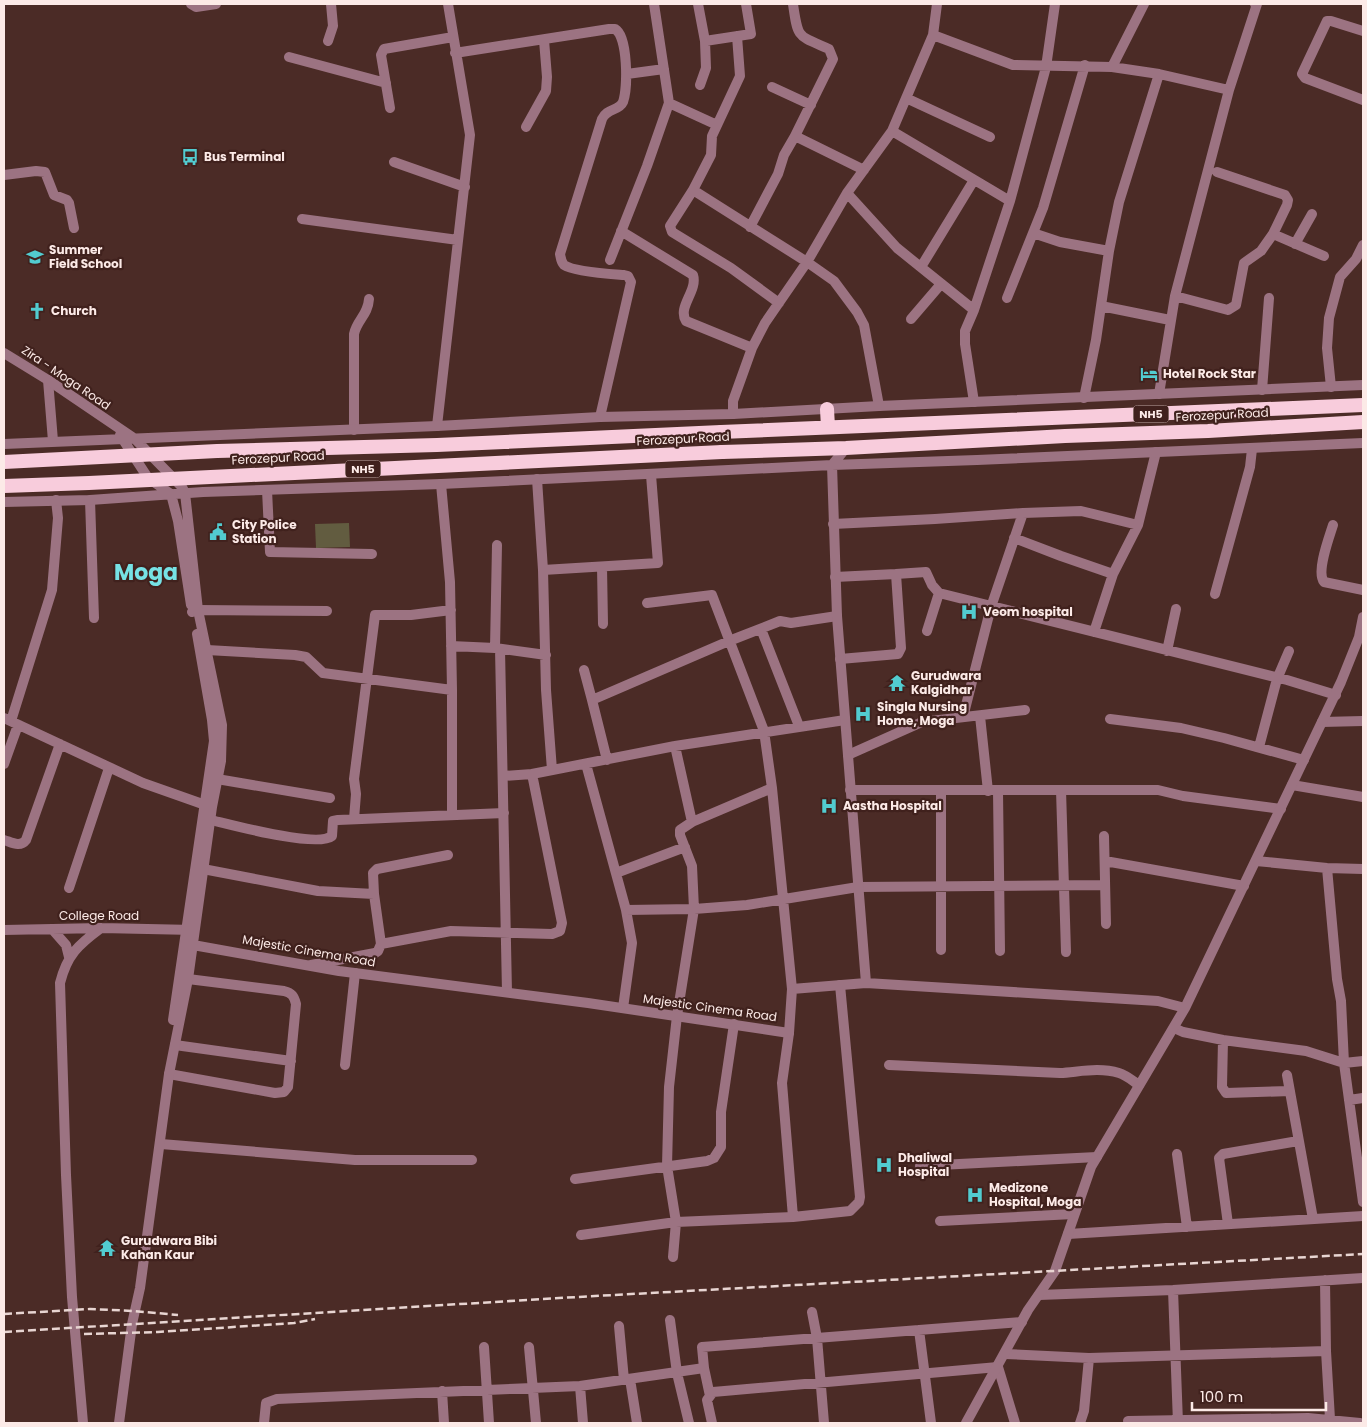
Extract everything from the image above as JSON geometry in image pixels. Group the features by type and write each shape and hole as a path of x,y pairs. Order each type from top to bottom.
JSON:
{"highway":[{"name":"Ferozepur Road","path":"4,462 1363,405"},
{"path":"827,409 828,427"},
{"name":"Ferozepur Road","path":"4,486 722,452 846,448 939,441 1208,431 1363,422"}],"street":[{"path":"191,4 196,7 216,4"},
{"path":"328,42 333,26 331,4"},
{"path":"437,426 470,135 448,4"},
{"path":"610,260 647,166 669,103 654,4"},
{"path":"698,4 705,41 706,68 700,85"},
{"path":"705,41 751,34 746,4"},
{"path":"750,227 778,174 784,155 811,105 831,62 832,55 829,49 801,36 796,26 793,4"},
{"path":"733,414 733,401 752,348 769,316 807,262 847,193 892,131 933,35 937,4"},
{"path":"974,402 964,338 965,331 974,310 1010,201 1046,66 1055,4"},
{"path":"1112,67 1144,4"},
{"path":"1159,394 1175,296 1230,90 1256,4"},
{"path":"1363,31 1327,21 1302,74 1305,78 1363,100"},
{"path":"455,53 615,29 621,35 627,74 623,102 619,107 607,111 602,119 560,254 561,260 567,267 593,272 624,274 628,276 631,282 600,417"},
{"path":"933,35 1008,64 1112,67 1160,74 1230,90"},
{"path":"737,36 740,76 711,140 712,153 693,190 671,223 672,232 727,265 779,302"},
{"path":"390,108 381,55 384,49 453,37"},
{"path":"526,127 546,91 544,40"},
{"path":"289,57 386,83"},
{"path":"1007,298 1042,208 1085,65"},
{"path":"627,74 664,70"},
{"path":"1084,398 1119,202 1160,74"},
{"path":"772,87 811,105"},
{"path":"906,98 990,137"},
{"path":"669,103 718,125"},
{"path":"892,131 1010,201"},
{"path":"795,136 864,170"},
{"path":"394,162 465,186"},
{"path":"4,175 36,171 45,172 54,195 67,200 69,203 74,228"},
{"path":"1175,296 1228,310 1236,305 1244,263 1258,255 1273,234 1287,205 1287,198 1279,192 1217,172"},
{"path":"921,267 974,180"},
{"path":"693,190 834,281 861,318 866,332 879,406"},
{"path":"847,193 897,248 974,310"},
{"path":"1296,244 1312,214"},
{"path":"302,219 458,240"},
{"path":"621,231 693,275 694,285 683,311 683,317 686,321 752,348"},
{"path":"1033,233 1060,242 1109,251"},
{"path":"1273,234 1324,256"},
{"path":"1331,387 1327,348 1329,318 1340,278 1356,259 1363,245"},
{"path":"911,319 941,284"},
{"path":"1262,390 1269,298"},
{"path":"354,430 354,334 355,329 368,310 369,300"},
{"path":"1101,306 1170,320"},
{"name":"Zira - Moga Road","path":"4,352 135,439 176,480 185,493"},
{"path":"48,380 52,441"},
{"path":"4,444 354,430 600,417 733,414 1363,385"},
{"name":"Zira - Moga Road","path":"114,426 148,478 171,494"},
{"path":"4,502 90,500 185,493 441,484 832,465 1363,443"},
{"path":"846,448 832,465 833,524 840,659 866,983"},
{"path":"1216,594 1250,467 1252,448"},
{"path":"1094,632 1113,574 1138,525 1156,452"},
{"path":"543,570 658,563 651,475"},
{"path":"537,479 552,770"},
{"path":"441,484 451,610 452,815"},
{"path":"267,490 270,552 372,554"},
{"path":"113,1423 120,1363 134,1291 158,1115 191,930 209,806 214,741 195,611 185,493"},
{"path":"119,1423 132,1324 140,1288 161,1144 169,1074 193,945 191,930 204,869 211,820 209,806 221,761 222,725 207,650 184,568 178,521 171,494"},
{"path":"4,764 11,721 52,590 58,518 56,500"},
{"path":"90,500 94,618"},
{"path":"833,524 935,520 1023,513 1087,512 1138,525"},
{"path":"963,716 992,607 1023,513"},
{"path":"1332,525 1321,571 1322,580 1363,590"},
{"path":"1014,538 1113,574"},
{"path":"497,545 497,649 503,776 508,992"},
{"path":"602,567 603,624"},
{"path":"835,577 926,572 932,585 939,593 1277,678 1336,695"},
{"path":"840,659 898,654 900,652 896,574"},
{"path":"927,631 939,593"},
{"name":"Majestic Cinema Road","path":"193,945 355,973 508,992 789,1033 792,989 772,788 764,731 712,595 647,604"},
{"path":"1167,651 1176,609"},
{"path":"195,611 327,610"},
{"path":"354,819 356,794 354,779 375,615 411,615 451,610"},
{"path":"592,700 780,621 790,623 837,616"},
{"path":"966,1423 1022,1322 1055,1271 1073,1214 1091,1167 1185,1008 1336,695 1361,638 1363,617"},
{"path":"761,629 799,726"},
{"path":"451,646 546,655"},
{"path":"207,650 295,655 306,657 323,673 452,690"},
{"path":"1259,748 1277,678 1289,651"},
{"path":"584,670 607,760"},
{"path":"848,755 922,722 1025,710"},
{"path":"980,716 993,791 1000,886 1000,951"},
{"path":"1110,719 1168,725 1304,760"},
{"path":"503,776 532,774 675,746 845,720"},
{"path":"11,721 143,783 209,806"},
{"path":"1322,722 1363,721"},
{"path":"4,840 18,844 24,843 26,840 60,744"},
{"path":"675,746 692,822"},
{"path":"586,764 626,910 632,943 623,1008"},
{"path":"69,888 109,768"},
{"path":"381,944 451,931 506,934 557,933 562,927 532,774"},
{"path":"217,779 330,798"},
{"path":"1292,785 1363,797"},
{"path":"673,1257 676,1222 667,1166 669,1087 677,1016 694,909 692,866 680,835 680,830 692,822 772,788"},
{"path":"850,790 1158,790 1183,796 1281,809"},
{"path":"941,790 941,950"},
{"path":"1061,790 1066,952"},
{"path":"211,820 291,838 322,840 332,836 333,821 504,813"},
{"path":"1104,836 1106,924"},
{"path":"616,873 685,847"},
{"path":"310,966 378,951 381,944 373,873 377,869 448,855"},
{"path":"1104,861 1244,886"},
{"path":"1256,861 1327,868 1363,869"},
{"path":"1327,868 1337,979 1341,1001 1344,1063 1349,1100 1358,1132 1363,1202"},
{"path":"204,869 318,892 374,894"},
{"path":"626,910 694,909 747,905 858,887 1105,885"},
{"path":"83,1423 72,1297 60,998 62,975 70,957 80,945 100,928"},
{"name":"College Road","path":"4,930 100,928 191,930"},
{"path":"52,929 66,946 70,957"},
{"path":"345,1065 355,973"},
{"path":"169,1074 269,1092 281,1093 288,1087 296,1004 295,998 291,993 188,979"},
{"path":"792,989 866,983 1158,1001 1185,1008"},
{"path":"582,1235 676,1222 793,1217 850,1211 860,1197 840,985"},
{"path":"575,1179 707,1161 714,1158 719,1153 721,1147 721,1112 734,1024"},
{"path":"1174,1028 1222,1040 1306,1051 1344,1063 1363,1061"},
{"path":"789,1033 782,1083 793,1217"},
{"path":"1222,1040 1222,1087 1226,1093 1290,1091"},
{"path":"175,1045 291,1061"},
{"path":"889,1065 1060,1073 1081,1070 1103,1070 1121,1073 1140,1085"},
{"path":"1287,1075 1313,1218"},
{"path":"1349,1100 1363,1098"},
{"path":"1228,1224 1219,1158 1223,1154 1298,1141"},
{"path":"161,1144 355,1160 472,1160"},
{"path":"1177,1154 1187,1227"},
{"path":"920,1166 1097,1157"},
{"path":"940,1221 1073,1214"},
{"path":"1068,1234 1363,1216"},
{"path":"1038,1295 1173,1290 1363,1278"},
{"path":"1325,1280 1326,1351 1330,1419"},
{"path":"1173,1290 1178,1421"},
{"path":"812,1312 817,1338 824,1423"},
{"path":"670,1320 677,1372 689,1423"},
{"path":"710,1396 702,1347 1022,1322"},
{"path":"619,1326 627,1379 637,1423"},
{"path":"919,1330 931,1423"},
{"path":"484,1347 489,1423"},
{"path":"529,1347 536,1423"},
{"path":"1005,1354 1089,1358 1326,1351"},
{"path":"1080,1423 1084,1411 1089,1358"},
{"path":"712,1423 707,1400 713,1392 998,1367"},
{"path":"998,1367 1015,1423"},
{"path":"264,1423 266,1403 277,1399 580,1386 704,1368"},
{"path":"580,1386 583,1423"},
{"path":"442,1391 444,1423"},
{"path":"1128,1421 1330,1419 1360,1423"}],"shaded area":[{"path":"349,523 350,547 316,548 315,524"}],"railway":[{"path":"4,1332 559,1298 1363,1254"},
{"path":"4,1314 90,1309 178,1315"},
{"path":"84,1334 158,1332 294,1323 315,1319"}],"place":[{"name":"Bus Terminal","path":"190,157"},
{"name":"Summer Field School","path":"35,257"},
{"name":"Church","path":"37,311"},
{"name":"Hotel Rock Star","path":"1149,374"},
{"name":"City Police Station","path":"218,532"},
{"name":"Veom hospital","path":"969,612"},
{"name":"Gurudwara Kalgidhar","path":"897,683"},
{"name":"Singla Nursing Home, Moga","path":"863,714"},
{"name":"Aastha Hospital","path":"829,806"},
{"name":"Dhaliwal Hospital","path":"884,1165"},
{"name":"Medizone Hospital, Moga","path":"975,1195"},
{"name":"Gurudwara Bibi Kahan Kaur","path":"107,1248"}],"district":[{"name":"Moga","path":"146,572"}]}
